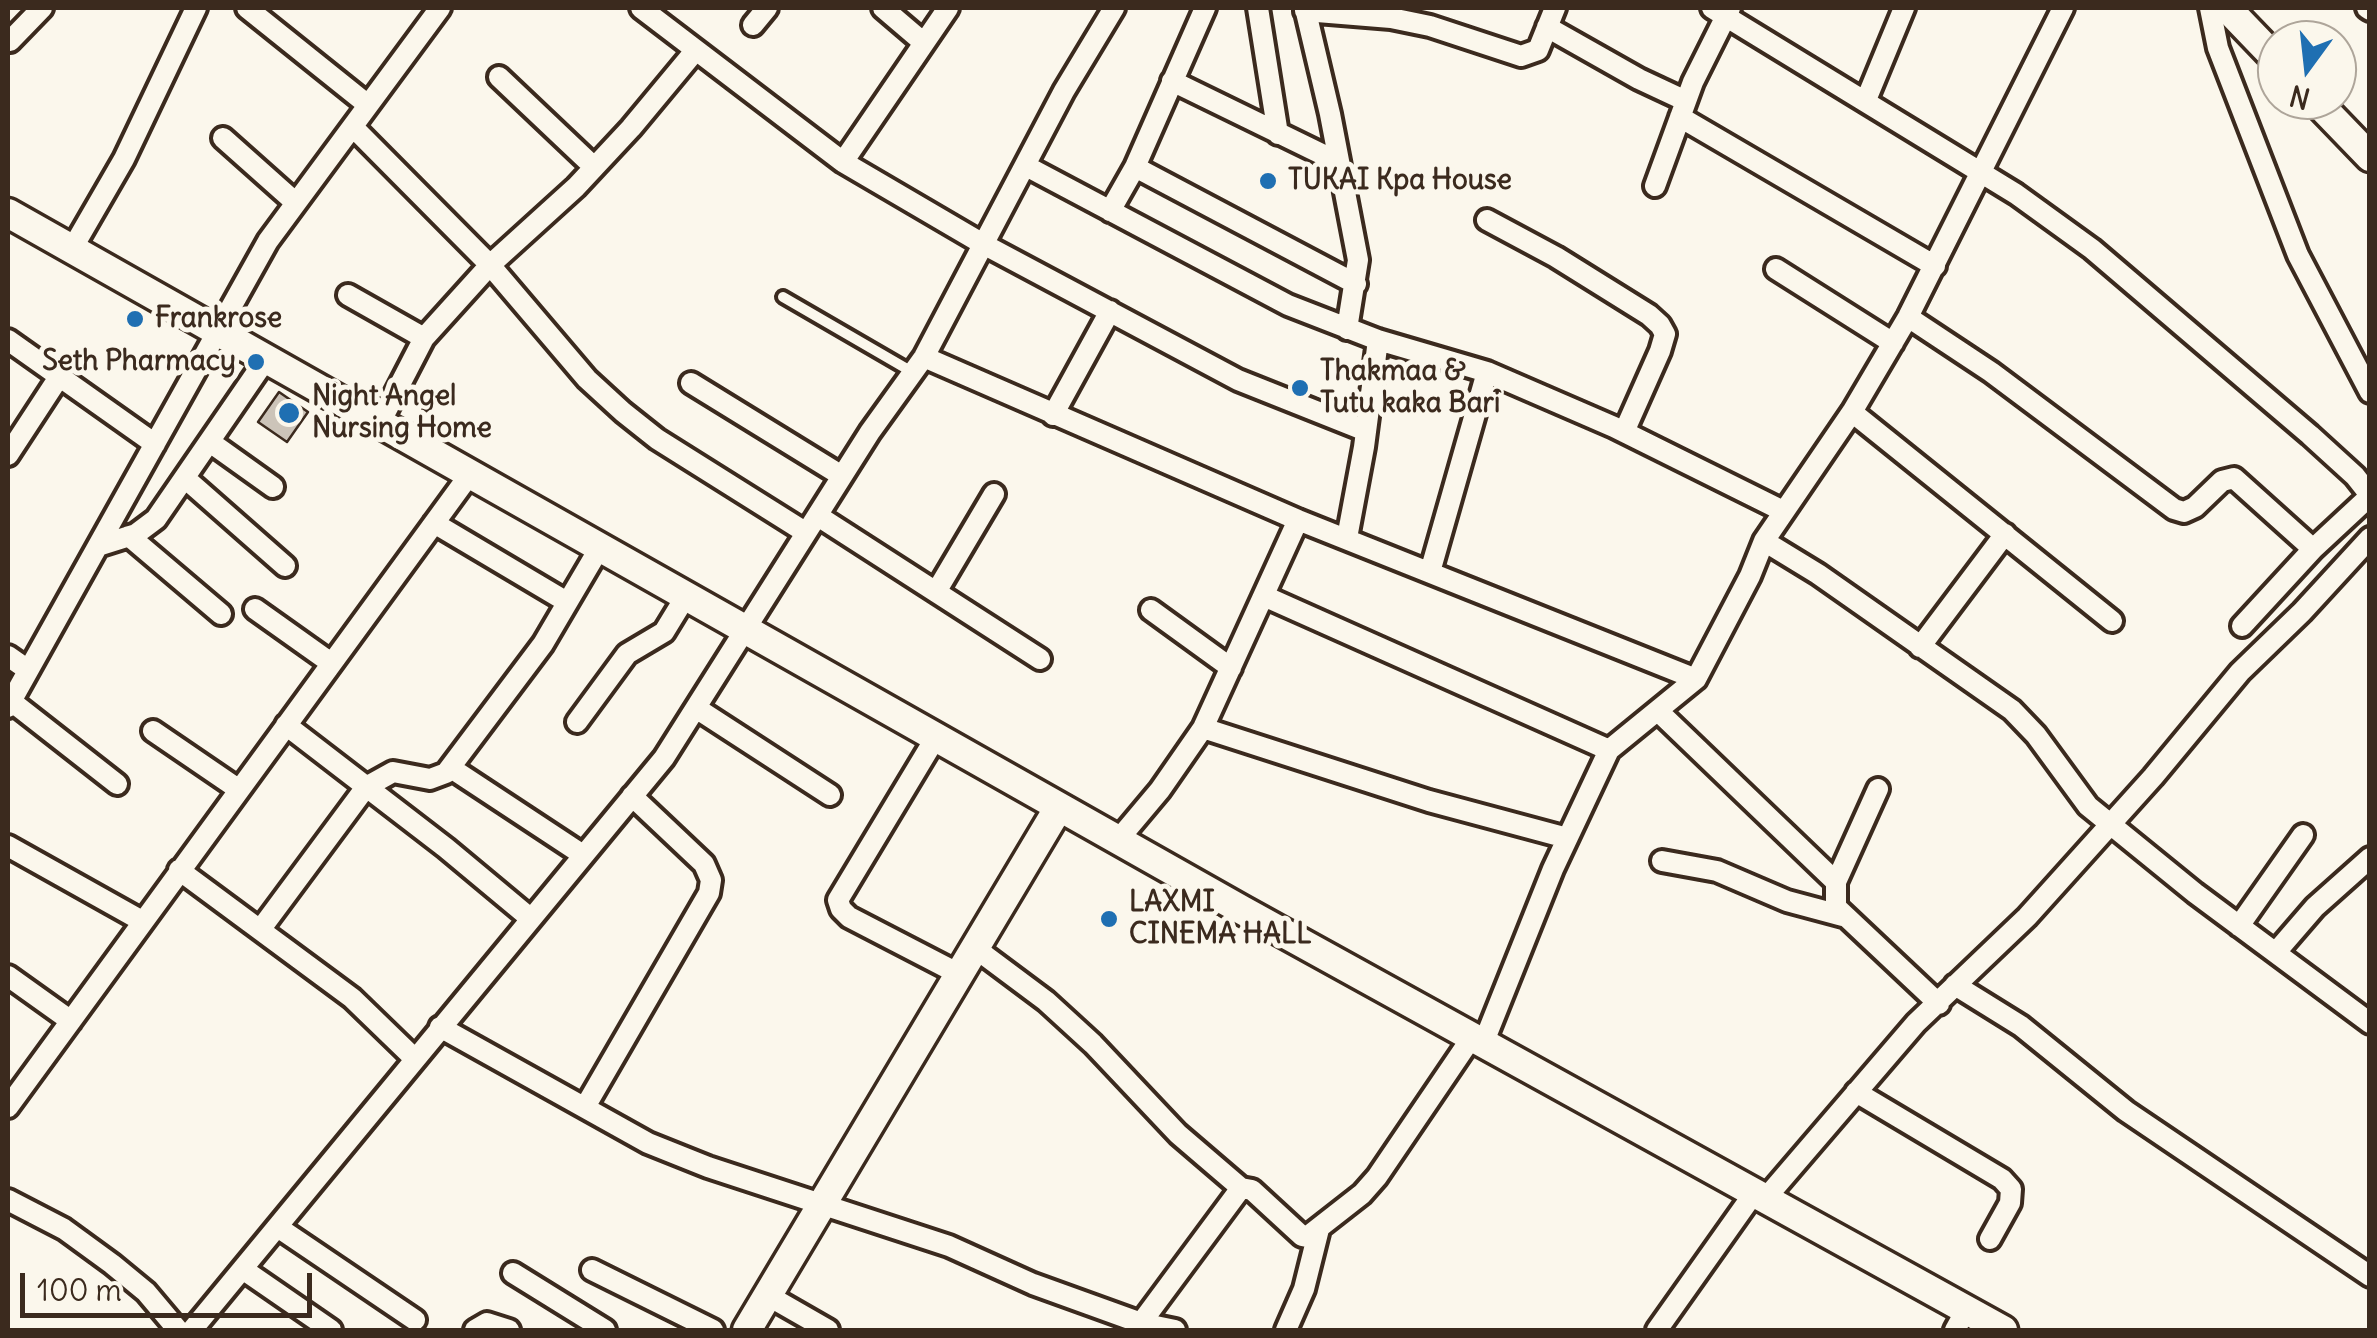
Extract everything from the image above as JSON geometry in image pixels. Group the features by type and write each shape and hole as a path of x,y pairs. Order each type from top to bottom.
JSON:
{"street":[{"path":"10,41 42,8"},
{"path":"72,250 124,159 196,8"},
{"path":"247,8 368,106"},
{"path":"117,784 9,704 268,240 440,8"},
{"path":"641,8 843,162 983,244 1238,380 1366,432"},
{"path":"754,25 768,8"},
{"path":"883,8 924,43"},
{"path":"843,162 948,8"},
{"path":"192,1330 664,758 870,432 919,365 1064,91 1114,8"},
{"path":"1110,211 1135,167 1205,8"},
{"path":"1258,8 1278,134"},
{"path":"1866,100 1904,8"},
{"path":"975,948 1046,1001 1093,1044 1178,1134 1241,1188 1252,1190 1302,1236 1311,1236 1318,1230 1378,1177 1478,1040 1609,750 1696,679 1764,541 1852,412 1908,317 2063,8"},
{"path":"2210,8 2218,48 2298,254 2370,392"},
{"path":"2227,8 2257,39"},
{"path":"1347,329 1358,260 1305,9 1430,26 1522,56 1535,54 1551,18 1683,109 1935,266"},
{"path":"1656,186 1722,10 2016,194 2092,249 2299,425 2370,495 2313,549 2242,626"},
{"path":"380,423 424,338 490,265 594,168 695,50"},
{"path":"499,77 594,168"},
{"path":"1172,80 1338,162"},
{"path":"2335,120 2370,156"},
{"path":"352,126 490,265 587,379 657,439 936,592 1040,659"},
{"path":"222,138 296,203"},
{"path":"1026,166 1288,305 1378,340 1487,372 1624,432 1784,511"},
{"path":"1135,167 1356,284"},
{"path":"8,213 1059,807 1760,1196 1960,1320 2003,1330"},
{"path":"1487,220 1572,266 1660,326 1665,334 1660,350 1624,432"},
{"path":"1776,269 1893,343"},
{"path":"348,295 424,338"},
{"path":"1053,415 1110,311"},
{"path":"1908,317 1990,372 2174,509 2184,512 2195,507 2222,481 2234,478 2313,549"},
{"path":"1347,538 1378,340"},
{"path":"10,348 60,376 155,444"},
{"path":"98,546 129,536 156,519 266,359"},
{"path":"919,365 1053,415 1298,520 1696,679"},
{"path":"1430,572 1487,372"},
{"path":"8,455 60,376"},
{"path":"690,383 842,476"},
{"path":"1852,412 2112,621"},
{"path":"210,442 273,487"},
{"path":"8,1108 470,474"},
{"path":"186,479 285,566"},
{"path":"936,592 994,494"},
{"path":"1118,840 1204,728 1298,520"},
{"path":"434,523 567,602"},
{"path":"1920,647 2005,534"},
{"path":"129,536 221,614"},
{"path":"1656,1330 1760,1196 1916,1023 2027,917 2152,778 2240,672 2370,538"},
{"path":"1764,541 1818,574 2012,710 2036,735 2088,806 2239,926 2370,1023"},
{"path":"260,930 366,787 393,772 430,780 450,768 543,644 600,547"},
{"path":"577,722 627,654 664,632 686,596"},
{"path":"1264,596 1609,750"},
{"path":"255,609 331,663"},
{"path":"1150,610 1232,668"},
{"path":"8,656 28,670"},
{"path":"696,708 830,795"},
{"path":"1658,711 1836,882"},
{"path":"286,725 530,918"},
{"path":"1204,728 1430,800 1567,838"},
{"path":"153,731 238,790"},
{"path":"936,737 838,900 841,910 850,918 959,974"},
{"path":"450,768 583,856"},
{"path":"1878,790 1836,882 1834,897 1843,916 1939,1004"},
{"path":"584,1108 709,893 712,880 704,864 632,796"},
{"path":"747,1330 1059,807"},
{"path":"2239,926 2303,835"},
{"path":"8,846 142,921"},
{"path":"2277,951 2315,907 2370,858"},
{"path":"1662,861 1717,872 1787,901 1843,916"},
{"path":"179,870 352,998 415,1058"},
{"path":"8,976 70,1021"},
{"path":"1956,986 2020,1026 2126,1111 2370,1276"},
{"path":"440,1027 648,1143 821,1206 949,1246 1132,1324 1175,1330"},
{"path":"1856,1092 2002,1179 2011,1189 2010,1203 1990,1239"},
{"path":"1132,1324 1241,1188"},
{"path":"8,1200 64,1229 112,1264 146,1292 178,1330"},
{"path":"279,1228 415,1320"},
{"path":"1286,1330 1304,1289 1318,1230"},
{"path":"244,1270 331,1330"},
{"path":"592,1270 713,1330"},
{"path":"513,1272 605,1330"},
{"path":"768,1295 828,1330"},
{"path":"475,1330 487,1323 509,1330"}],"lane":[{"path":"783,297 919,365"}],"building":[{"path":"279,392 308,412 287,442 258,422"}],"place":[{"name":"TUKAI Kpa House","path":"1268,181"},
{"name":"Frankrose","path":"135,319"},
{"name":"Seth Pharmacy","path":"256,362"},
{"name":"Thakmaa & Tutu kaka Bari","path":"1300,388"},
{"name":"Night Angel Nursing Home","path":"289,413"},
{"name":"LAXMI CINEMA HALL","path":"1109,919"}]}
